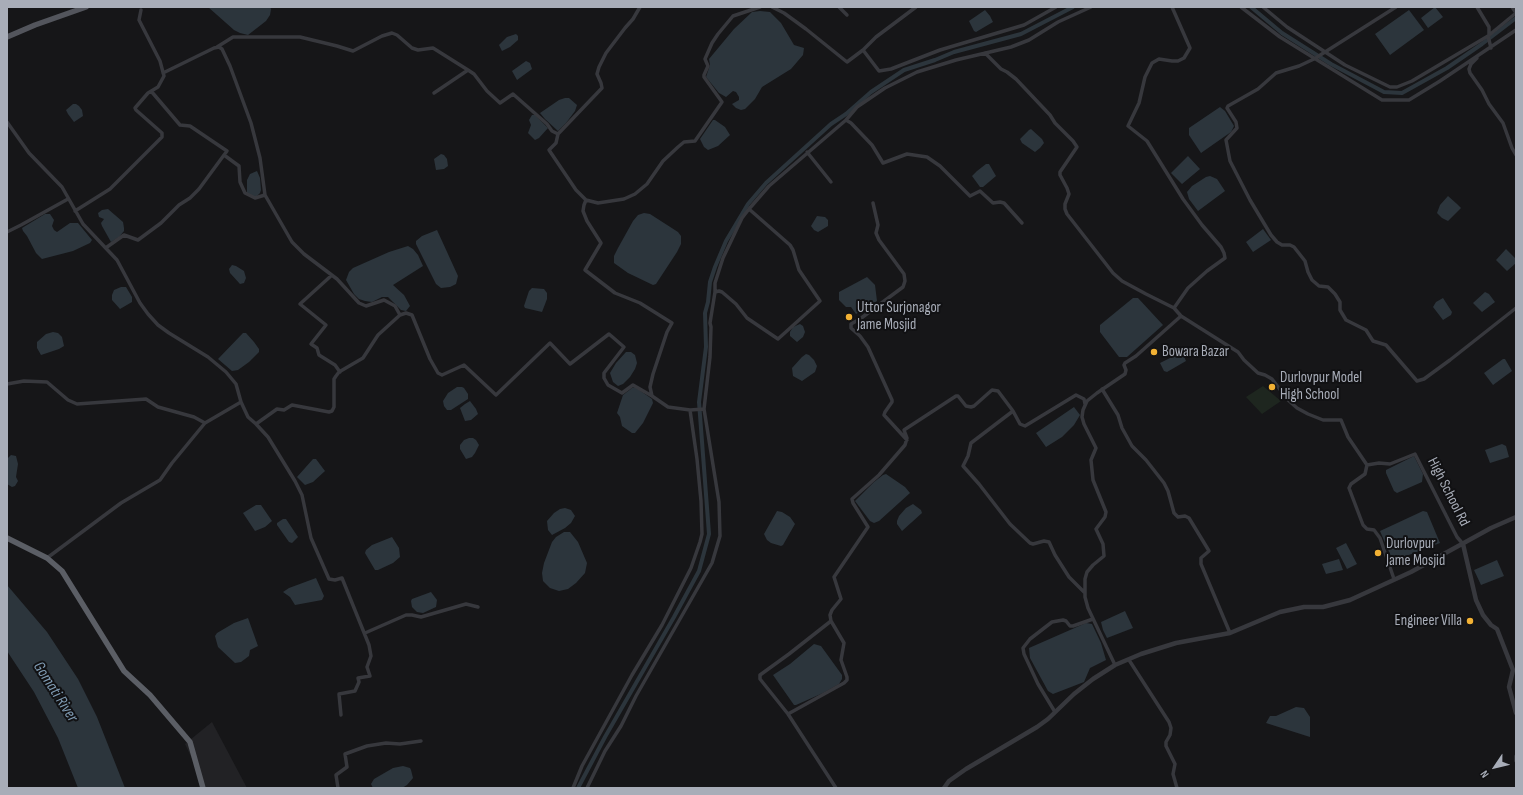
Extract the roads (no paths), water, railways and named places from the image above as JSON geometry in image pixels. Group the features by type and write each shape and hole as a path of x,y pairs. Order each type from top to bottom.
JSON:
{"highway":[{"path":"7,538 47,558 62,571 124,671 150,695 190,742 203,788"}],"main road":[{"path":"7,37 35,25 86,7"}],"street":[{"path":"640,7 639,11 615,40 603,60 597,74 602,83 602,88 558,134 556,143 549,150 576,190 586,200 598,203 624,199 635,194 647,184 663,161 678,147 684,142 695,141 722,102 704,77 708,66 705,59 712,43 734,16 758,7"},
{"path":"772,7 784,13 806,29 847,62 863,50 876,37 916,7"},
{"path":"839,7 847,15"},
{"path":"863,50 879,71 891,70 940,50 1024,25 1056,7"},
{"path":"587,788 605,751 621,726 636,696 712,563 720,536 719,502 704,409 705,392 710,357 710,323 715,283 723,258 742,218 769,186 846,120 857,108 885,88 917,72 956,60 1011,47 1029,40 1058,22 1091,7"},
{"path":"1172,7 1190,48 1184,58 1178,61 1159,59 1152,63 1147,71 1139,103 1128,126 1147,141 1183,199 1202,225 1221,247 1225,258 1207,270 1188,288 1174,308"},
{"path":"1241,7 1280,37 1382,100 1409,100 1516,30"},
{"path":"1263,7 1287,27 1345,65 1390,87 1397,87 1412,81 1499,28 1516,13 1512,7"},
{"path":"1396,7 1314,59 1299,66 1276,73 1258,89 1227,108 1236,122 1237,128 1226,140 1230,161 1250,200 1271,235 1282,245 1290,245 1294,247 1305,262 1312,280 1319,286 1328,287 1335,294 1340,302 1340,310 1346,320 1366,330 1374,341 1386,345 1417,381 1426,377 1450,360 1516,308"},
{"path":"1477,7 1489,27 1488,35 1491,45"},
{"path":"75,211 110,189 162,137 162,133 135,108 151,91 158,87 164,76 160,61 139,20 140,10"},
{"path":"163,72 214,48 233,37 300,37 354,51 382,36 392,33 397,35 412,48 418,50 433,48 468,70 474,74 487,91 500,103 514,94 552,131 558,134"},
{"path":"1491,45 1471,64 1469,69 1470,73 1482,90 1488,104 1503,123 1516,155"},
{"path":"214,48 222,49 230,66 251,123 260,158 265,195 292,242 304,254 332,275 359,303 366,306 384,300 395,306 400,315"},
{"path":"985,53 1001,69 1016,79 1050,115 1055,123 1077,147 1060,172 1069,194 1065,204 1065,209 1067,214 1113,273 1122,281 1174,308 1181,316 1238,352 1258,373 1272,379 1288,400 1297,408 1323,420 1341,420 1348,437 1367,465 1365,474 1351,484 1349,488 1363,525 1367,529 1374,530 1380,538 1394,579"},
{"path":"434,93 468,70"},
{"path":"107,247 124,235 138,240 161,223 179,205 190,198 199,189 227,151 190,126 180,125 151,91"},
{"path":"846,120 851,123 872,145 883,163 907,154 927,157 940,166 970,196 980,191 993,203 1004,203 1022,223"},
{"path":"7,122 29,152 62,187 75,211 94,237 107,247 117,260 140,303 148,314 158,325 208,357 226,372 236,384 241,402 248,417 268,437 295,481 302,495 311,538 329,579 336,580 342,578 365,633 371,656 367,667 370,676 358,678 359,682 355,691 339,694 341,714"},
{"path":"807,152 831,182"},
{"path":"224,154 239,166 240,182 245,194 255,198 265,195"},
{"path":"7,232 68,198"},
{"path":"586,200 583,211 587,221 601,243 586,270 615,293 640,303 672,323 667,332 653,374 650,387 652,396"},
{"path":"873,204 878,225 876,232 879,240 904,274 905,281 903,287 851,324 851,328 860,336 868,347 892,400 884,412 884,415 907,441"},
{"path":"715,292 722,292 736,304 747,318 778,338 820,301 799,270 790,245 750,209"},
{"path":"332,275 300,304 326,325 311,344 317,348 319,355 335,365 340,372"},
{"path":"256,424 277,409 284,410 292,405 329,412 332,411 334,407 334,379 340,372 363,358 378,335 400,315 406,314 412,315 430,359 438,373 442,375 464,365 496,395 550,343 570,364 609,334 624,347 604,373 604,378 608,385 622,393 633,385 668,407 690,410 704,409"},
{"path":"1115,665 1086,603 1084,592 1087,572 1093,564 1104,556 1103,544 1096,529 1105,517 1106,512 1093,480 1091,460 1096,448 1084,424 1082,413 1087,401 1102,389 1123,377 1126,370 1124,365 1125,363 1136,356 1181,316"},
{"path":"7,384 24,381 47,382 68,400 77,404 146,399 158,407 194,417 205,423"},
{"path":"1102,389 1118,415 1122,428 1132,446 1146,460 1164,483 1168,491 1174,513 1178,517 1186,516 1189,518 1209,551 1201,558 1201,564 1230,633"},
{"path":"907,441 904,430 956,396 958,396 966,406 971,407 992,390 995,390 1001,394 1020,424 1025,426 1076,395 1084,399 1085,404"},
{"path":"47,558 120,503 160,480 205,423 241,402"},
{"path":"573,788 582,766 632,675 662,625 691,568 700,542 702,534 701,501 690,410"},
{"path":"1013,411 970,443 968,456 963,466 1010,524 1030,543 1033,544 1044,541 1050,542 1055,554 1069,577 1084,592"},
{"path":"788,714 847,680 841,660 844,643 831,621 830,616 832,610 841,600 834,577 868,527 852,500 882,472 907,441"},
{"name":"High School Rd","path":"1367,465 1379,463 1390,464 1415,454 1457,537 1463,544"},
{"path":"944,788 966,768 1037,727 1074,694 1093,679 1115,665 1141,654 1176,643 1230,633 1280,612 1304,607 1323,606 1350,600 1463,544 1491,528 1516,517"},
{"path":"1463,544 1476,600 1483,615 1491,625 1497,629 1513,670 1509,687 1516,713"},
{"path":"365,633 406,615 421,617 466,604 478,607"},
{"path":"1055,712 1038,684 1024,654 1023,648 1030,639 1052,622 1063,620 1070,626 1073,626 1093,619"},
{"path":"831,621 760,675 760,679 788,714 836,788"},
{"path":"1129,660 1169,722 1171,728 1166,746 1175,764 1173,774 1177,788"},
{"path":"338,788 336,775 347,767 345,754 366,746 421,741"},
{"path":"1516,756 1516,761"}],"water":[{"path":"208,7 270,7 271,9 270,15 266,21 248,35 234,30"},
{"path":"1435,7 1443,17 1428,28 1421,18"},
{"path":"985,10 993,22 976,32 969,21"},
{"path":"1409,10 1424,30 1390,55 1375,34"},
{"path":"752,12 770,12 781,23 794,45 804,48 803,55 791,69 762,87 755,99 745,109 741,110 732,104 739,100 736,92 733,91 726,97 719,93 706,77 710,65 709,59 734,29"},
{"path":"516,34 518,36 518,40 510,47 502,51 499,45 507,37"},
{"path":"526,61 530,63 532,69 517,80 512,71"},
{"path":"569,98 577,105 575,111 558,131 540,113 559,100"},
{"path":"73,104 79,106 82,110 83,116 74,122 66,110"},
{"path":"1220,107 1225,111 1234,126 1231,132 1201,153 1189,135 1189,128"},
{"path":"532,115 535,115 548,128 539,138 535,140 528,133 531,125 529,120"},
{"path":"713,120 725,127 730,135 718,146 708,150 704,147 700,139"},
{"path":"1031,129 1042,139 1044,143 1035,152 1022,143 1020,139"},
{"path":"441,154 447,159 448,166 444,169 436,170 434,159"},
{"path":"1188,156 1200,169 1182,184 1171,173"},
{"path":"986,164 989,164 996,176 983,187 980,187 972,176"},
{"path":"257,171 260,178 261,190 257,196 253,196 247,193 247,180 250,174"},
{"path":"1210,176 1217,179 1225,191 1198,211 1189,199 1187,192 1192,186"},
{"path":"1448,196 1461,208 1448,221 1437,213 1440,205"},
{"path":"108,209 123,222 124,228 124,231 119,237 111,242 101,223 104,219 99,217 98,213 102,210"},
{"path":"644,213 650,214 678,232 681,236 681,244 677,252 656,284 653,285 628,273 614,263 614,256 633,221 638,215"},
{"path":"45,214 50,214 54,220 52,226 57,232 70,223 78,223 92,240 90,243 73,251 42,259 36,253 22,228"},
{"path":"817,216 825,217 828,220 828,226 818,232 811,226"},
{"path":"1263,229 1271,240 1253,252 1246,242"},
{"path":"437,230 458,276 456,284 450,287 441,288 436,284 416,244 416,241 422,236"},
{"path":"408,246 418,255 423,266 393,285 404,295 410,306 406,311 401,310 388,297 382,297 372,302 359,299 354,294 346,280 349,272 353,268 389,252"},
{"path":"1506,249 1516,259 1516,263 1507,271 1496,260"},
{"path":"232,265 244,271 246,278 244,283 240,284 230,273 229,269"},
{"path":"867,277 875,285 877,301 856,314 851,307 846,307 839,300 839,292"},
{"path":"121,287 126,287 132,297 132,302 120,309 112,300 112,295 114,290"},
{"path":"532,288 544,289 547,293 547,299 542,312 525,308 524,306 529,291"},
{"path":"1485,292 1489,294 1495,302 1482,312 1473,303"},
{"path":"1133,298 1138,298 1163,325 1127,357 1119,357 1100,332 1100,325"},
{"path":"1443,298 1452,312 1451,315 1443,320 1433,307 1436,302"},
{"path":"800,324 803,326 805,332 803,337 797,342 790,336 790,332 793,327"},
{"path":"53,332 58,333 62,337 64,346 41,355 37,348 37,342 46,334"},
{"path":"243,333 246,333 254,342 259,349 259,352 238,370 232,371 218,359"},
{"path":"626,352 631,352 635,355 637,363 630,377 623,384 618,386 613,382 610,373 616,363"},
{"path":"1182,352 1186,361 1167,372 1164,371 1160,363"},
{"path":"806,354 814,360 817,366 815,372 802,381 793,376 792,368"},
{"path":"1505,359 1512,371 1493,385 1484,373"},
{"path":"457,387 464,388 468,394 468,399 451,410 447,410 443,401 448,393"},
{"path":"635,387 652,399 653,403 643,423 635,433 632,433 622,426 620,417 617,413 623,395"},
{"path":"470,401 478,414 471,420 465,421 460,408"},
{"path":"1074,407 1080,415 1074,425 1062,437 1046,447 1036,433"},
{"path":"469,438 476,440 479,445 472,457 466,459 460,449 460,445 464,440"},
{"path":"1502,444 1506,446 1509,457 1490,463 1485,450"},
{"path":"11,455 16,456 18,464 16,477 18,481 15,486 12,487 7,484 7,459"},
{"path":"1414,456 1423,474 1422,482 1397,493 1394,491 1386,470"},
{"path":"313,459 316,459 325,471 313,482 305,485 297,477"},
{"path":"886,474 905,487 910,493 879,521 874,523 870,521 855,501 874,482"},
{"path":"913,504 921,510 922,513 902,531 897,524 899,516 906,508"},
{"path":"256,505 261,505 272,521 265,527 255,531 243,513"},
{"path":"565,508 571,510 575,516 571,523 565,528 552,535 548,530 547,521 554,513"},
{"path":"777,511 790,517 795,524 781,546 771,543 767,540 764,534"},
{"path":"1423,511 1427,512 1440,543 1393,561 1380,531"},
{"path":"283,519 286,519 298,537 292,543 289,542 277,525 277,523"},
{"path":"564,532 570,532 578,542 587,563 585,573 576,583 568,589 559,591 550,588 543,581 542,573 552,542 556,537"},
{"path":"392,537 399,548 400,557 393,563 375,570 365,553 366,550 372,545"},
{"path":"1346,543 1357,564 1347,569 1336,548"},
{"path":"1339,559 1343,570 1326,574 1322,564"},
{"path":"1497,560 1504,576 1481,585 1474,570"},
{"path":"316,578 324,596 322,600 295,605 290,597 283,592 289,588"},
{"name":"Gomati River","path":"7,585 47,632 78,679 97,717 125,788 78,788 58,738 34,692 7,651"},
{"path":"431,592 437,600 436,607 423,613 417,612 412,607 412,599"},
{"path":"1125,611 1133,628 1107,638 1101,622"},
{"path":"248,618 258,646 250,650 249,656 241,662 235,663 218,647 215,636 217,633 234,623"},
{"path":"1086,623 1092,624 1101,643 1106,660 1090,668 1084,682 1053,694 1048,691 1030,658 1029,648"},
{"path":"814,644 821,646 842,675 842,679 839,684 823,693 794,705 773,675 790,664"},
{"path":"1296,707 1304,708 1310,717 1310,737 1266,723 1270,716 1276,716"},
{"path":"403,766 410,768 413,778 407,785 402,788 373,788 371,784 374,779 393,768"}],"waterway":[{"path":"578,788 605,737 699,571 709,534 699,402 706,347 705,313 708,302 710,282 715,267 726,241 748,204 766,183 831,124 846,114 871,92 904,70 954,52 1021,34 1073,7"},
{"path":"1251,7 1282,33 1331,64 1384,92 1402,93 1447,68 1516,18"}],"place":[{"name":"Uttor Surjonagor Jame Mosjid","path":"849,317"},
{"name":"Bowara Bazar","path":"1154,352"},
{"name":"Durlovpur Model High School","path":"1272,387"},
{"name":"Durlovpur Jame Mosjid","path":"1378,553"},
{"name":"Engineer Villa","path":"1470,621"}]}
